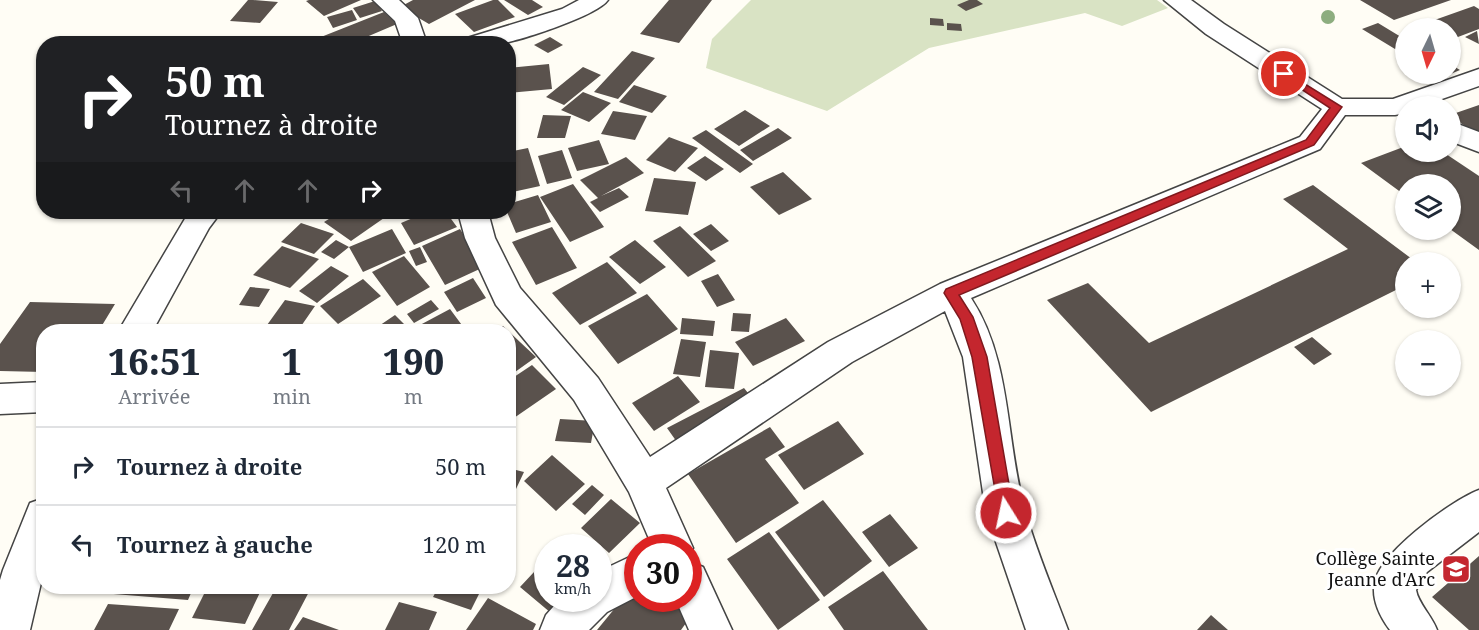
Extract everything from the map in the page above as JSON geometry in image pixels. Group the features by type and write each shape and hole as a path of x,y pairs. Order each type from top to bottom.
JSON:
{"street":[{"path":"385,0 406,18 413,36"},
{"path":"501,36 570,14 596,0"},
{"path":"1176,0 1215,29 1337,107 1395,109"},
{"path":"1432,96 1479,77"},
{"path":"644,482 840,352 951,293 1310,142 1337,107"},
{"path":"1461,135 1479,143"},
{"path":"140,324 200,219"},
{"path":"475,219 480,238 507,296 586,389 644,482 667,534"},
{"path":"951,293 966,317 980,357 1006,513 1047,630"},
{"path":"0,399 36,397"},
{"path":"1416,630 1398,606 1394,586 1413,558 1479,508"},
{"path":"9,630 23,570 36,537"},
{"path":"702,611 711,630"},
{"path":"561,630 576,612"}],"green space":[{"path":"751,0 1157,0 1168,8 1122,26 1085,13 929,48 827,111 706,68 712,39"}],"building":[{"path":"248,0 278,2 260,23 230,21"},
{"path":"361,0 324,16 306,1"},
{"path":"413,0 475,0 429,24 400,7"},
{"path":"498,0 515,17 474,32 455,14"},
{"path":"504,0 532,0 543,7 528,15"},
{"path":"669,0 712,0 679,43 640,34"},
{"path":"969,0 977,0 983,4 966,11 957,5"},
{"path":"1360,0 1451,0 1395,18 1394,20"},
{"path":"375,1 382,11 360,18 353,8"},
{"path":"1474,6 1479,9 1479,29 1461,36 1461,18 1440,18"},
{"path":"352,10 357,20 333,28 327,17"},
{"path":"384,12 397,24 369,36 324,36"},
{"path":"930,18 943,19 944,26 930,25"},
{"path":"947,23 961,24 962,31 947,30"},
{"path":"1378,23 1395,33 1395,49 1362,29"},
{"path":"1477,31 1479,44 1465,37"},
{"path":"550,37 563,45 548,53 534,45"},
{"path":"632,51 655,58 618,99 594,92"},
{"path":"549,64 552,89 516,92 516,67"},
{"path":"583,67 601,75 564,105 546,97"},
{"path":"634,85 667,96 652,113 619,102"},
{"path":"583,92 611,103 589,122 561,110"},
{"path":"1479,105 1479,135 1461,123 1461,111"},
{"path":"745,110 770,126 739,146 714,129"},
{"path":"613,111 647,116 635,140 601,134"},
{"path":"543,115 571,116 565,138 537,138"},
{"path":"778,128 792,138 753,161 740,150"},
{"path":"706,130 753,164 740,173 692,138"},
{"path":"669,137 698,148 675,172 646,160"},
{"path":"599,140 609,164 577,171 568,148"},
{"path":"528,148 540,186 516,191 516,150"},
{"path":"562,150 572,178 547,184 538,156"},
{"path":"1395,150 1395,162 1458,162 1479,176 1479,250 1461,237 1461,174 1395,174 1395,188 1361,163"},
{"path":"705,156 724,169 706,181 687,168"},
{"path":"626,157 644,173 601,196 619,188 629,197 600,212 590,202 598,198 580,180"},
{"path":"783,172 812,199 779,215 750,187"},
{"path":"654,178 696,182 688,215 645,211"},
{"path":"573,184 604,227 570,242 540,197"},
{"path":"1313,185 1403,252 1395,252 1395,290 1151,412 1047,300 1088,283 1149,343 1348,249 1283,199"},
{"path":"538,195 551,222 516,233 510,219 516,219 516,202"},
{"path":"329,219 383,219 351,241 324,222"},
{"path":"410,219 451,219 457,227 414,245 401,223"},
{"path":"301,223 334,234 314,254 281,242"},
{"path":"711,224 729,241 711,251 693,234"},
{"path":"680,226 716,261 688,277 653,241"},
{"path":"552,227 577,268 536,285 512,242"},
{"path":"392,229 406,253 363,272 349,247"},
{"path":"460,229 484,267 445,285 422,246"},
{"path":"336,240 349,247 334,259 321,252"},
{"path":"635,240 666,267 640,284 609,257"},
{"path":"282,246 319,259 290,288 253,275"},
{"path":"420,247 427,262 416,266 409,251"},
{"path":"404,256 430,287 397,306 372,272"},
{"path":"607,262 637,293 580,325 552,293"},
{"path":"331,266 349,276 317,303 299,291"},
{"path":"718,274 735,300 717,307 701,281"},
{"path":"473,278 486,298 457,312 444,292"},
{"path":"363,279 381,296 338,324 320,306"},
{"path":"250,287 270,289 259,307 239,305"},
{"path":"647,294 678,329 618,364 588,326"},
{"path":"285,300 315,306 303,324 268,324"},
{"path":"431,300 439,309 414,323 407,314"},
{"path":"30,302 115,304 103,324 36,324 36,372 0,371 0,344"},
{"path":"450,309 461,324 422,324"},
{"path":"733,313 751,314 749,332 731,331"},
{"path":"395,315 404,324 382,324"},
{"path":"682,318 715,321 713,336 680,334"},
{"path":"786,318 805,341 753,366 735,342"},
{"path":"1312,337 1332,354 1314,365 1294,347"},
{"path":"516,338 536,357 516,371"},
{"path":"681,339 706,342 700,377 673,374"},
{"path":"710,350 739,353 734,389 705,387"},
{"path":"532,365 556,389 516,417 516,376"},
{"path":"678,376 700,402 654,431 632,403"},
{"path":"744,388 756,403 679,445 667,428"},
{"path":"560,419 595,421 591,443 555,441"},
{"path":"838,421 864,454 804,490 778,455"},
{"path":"770,427 785,447 765,459 799,503 736,543 688,474"},
{"path":"552,455 585,484 556,511 524,481"},
{"path":"516,470 524,472 516,489"},
{"path":"592,485 604,495 585,515 572,504"},
{"path":"611,499 640,523 629,534 624,534 624,538 612,550 612,534 588,534 581,528"},
{"path":"823,500 872,561 824,597 775,532"},
{"path":"890,514 918,548 889,567 862,532"},
{"path":"769,532 820,600 778,630 727,559"},
{"path":"1479,556 1479,630 1469,630 1432,597"},
{"path":"883,571 928,630 844,630 828,607"},
{"path":"534,572 534,599 520,587"},
{"path":"113,594 191,594 188,600"},
{"path":"204,594 259,594 245,624 192,618"},
{"path":"272,594 308,594 289,630 252,630"},
{"path":"435,594 479,594 471,610 433,597"},
{"path":"624,597 624,612 686,612 691,616 681,630 597,630"},
{"path":"488,598 536,624 533,630 466,630"},
{"path":"399,602 437,612 429,630 385,630"},
{"path":"108,604 179,609 169,630 94,630"},
{"path":"1211,615 1228,630 1197,630"},
{"path":"303,617 339,630 294,630"}],"place":[{"name":"Collège Sainte Jeanne d'Arc","path":"1456,569"}],"route":[{"path":"1006,513 980,357 966,317 951,293 1310,142 1337,107 1284,74"}]}
